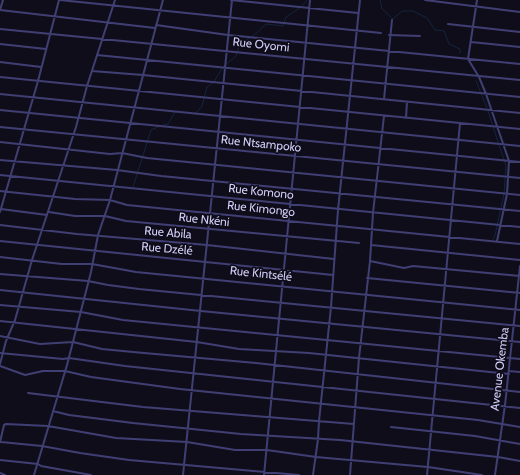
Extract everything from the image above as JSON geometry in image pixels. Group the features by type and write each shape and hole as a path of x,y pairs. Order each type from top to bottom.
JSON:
{"street":[{"path":"3,0 0,11 155,28"},
{"path":"0,212 9,176 38,81 59,0 160,10 229,19 381,33"},
{"path":"115,0 87,86 84,102 64,166 52,196 22,292 14,323 1,353 0,365 25,375 44,371 65,372 91,377 193,390 433,415 503,423 520,427"},
{"path":"34,475 52,410 65,372 98,235 110,200 117,170 127,139 150,43 163,0"},
{"path":"183,475 221,115 231,0 358,13"},
{"path":"264,475 280,302 285,270 294,156 309,27 310,0"},
{"path":"313,475 318,439 320,404 334,275 338,210 360,0"},
{"path":"425,0 520,12"},
{"path":"477,0 468,59 479,77 486,94 496,127 509,161 507,194 497,241"},
{"path":"384,99 389,36 392,20"},
{"path":"448,24 520,32"},
{"path":"156,25 307,43 520,64"},
{"name":"Rue Oyomi","path":"0,29 520,80"},
{"path":"389,36 420,36"},
{"path":"471,42 520,47"},
{"path":"0,44 46,49"},
{"path":"97,55 520,97"},
{"path":"0,62 41,67"},
{"path":"92,71 520,113"},
{"path":"0,77 520,129"},
{"path":"0,94 520,146"},
{"path":"406,118 408,102"},
{"path":"0,110 520,162"},
{"path":"350,475 363,310 370,261 373,213 384,116"},
{"path":"427,475 445,301 445,286 460,123"},
{"name":"Rue Ntsampoko","path":"0,127 344,162 520,178"},
{"path":"0,142 110,154 122,153 147,158 520,195"},
{"path":"0,160 117,170 161,176 520,211"},
{"name":"Rue Komono","path":"0,175 58,182 114,186 131,190 212,196 520,228"},
{"name":"Rue Kimongo","path":"0,191 110,200 128,205 211,212 520,244"},
{"path":"0,209 47,215"},
{"name":"Rue Nkéni","path":"48,212 75,216 105,216 126,221 359,244"},
{"name":"Rue Abila","path":"0,225 334,258"},
{"name":"Rue Dzélé","path":"0,241 95,249 132,255 334,275"},
{"path":"371,245 520,260"},
{"name":"Rue Kintsélé","path":"0,257 62,264 92,264 112,269 445,301 520,310"},
{"path":"370,261 404,268 413,266 519,276"},
{"name":"Avenue Okemba","path":"495,475 519,293 520,266"},
{"path":"0,274 88,281 108,286 520,326"},
{"path":"367,278 519,293"},
{"path":"0,290 520,342"},
{"path":"0,305 18,308 80,312 104,318 199,326 520,359"},
{"path":"0,321 197,342 239,349 359,358 509,374"},
{"path":"0,336 40,344 73,342 102,349 324,370 520,392"},
{"path":"1,353 63,359 68,358 125,366 520,408"},
{"path":"509,370 520,372"},
{"path":"28,393 143,406 354,424"},
{"path":"52,410 69,415 268,436 352,441 498,457 520,461"},
{"path":"299,475 185,465 80,453 42,446 0,442 4,425 6,424 48,426 116,438 187,442 235,450 267,450 316,457 428,467 482,475"},
{"path":"391,427 432,431 520,444"},
{"path":"0,460 38,464 91,475"},
{"path":"0,473 5,475"}],"waterway":[{"path":"252,37 266,24 283,26 286,17 301,7 307,0"},
{"path":"380,0 382,9 393,19 402,11 413,11 427,18 435,30 444,31 449,44 460,49 460,53"},
{"path":"196,113 202,106 207,87 214,82 223,67 236,56 240,43 250,38"},
{"path":"476,81 487,108"},
{"path":"488,111 506,166 504,194 493,240"},
{"path":"163,125 168,124 175,112"},
{"path":"133,187 151,130 158,127"}]}
